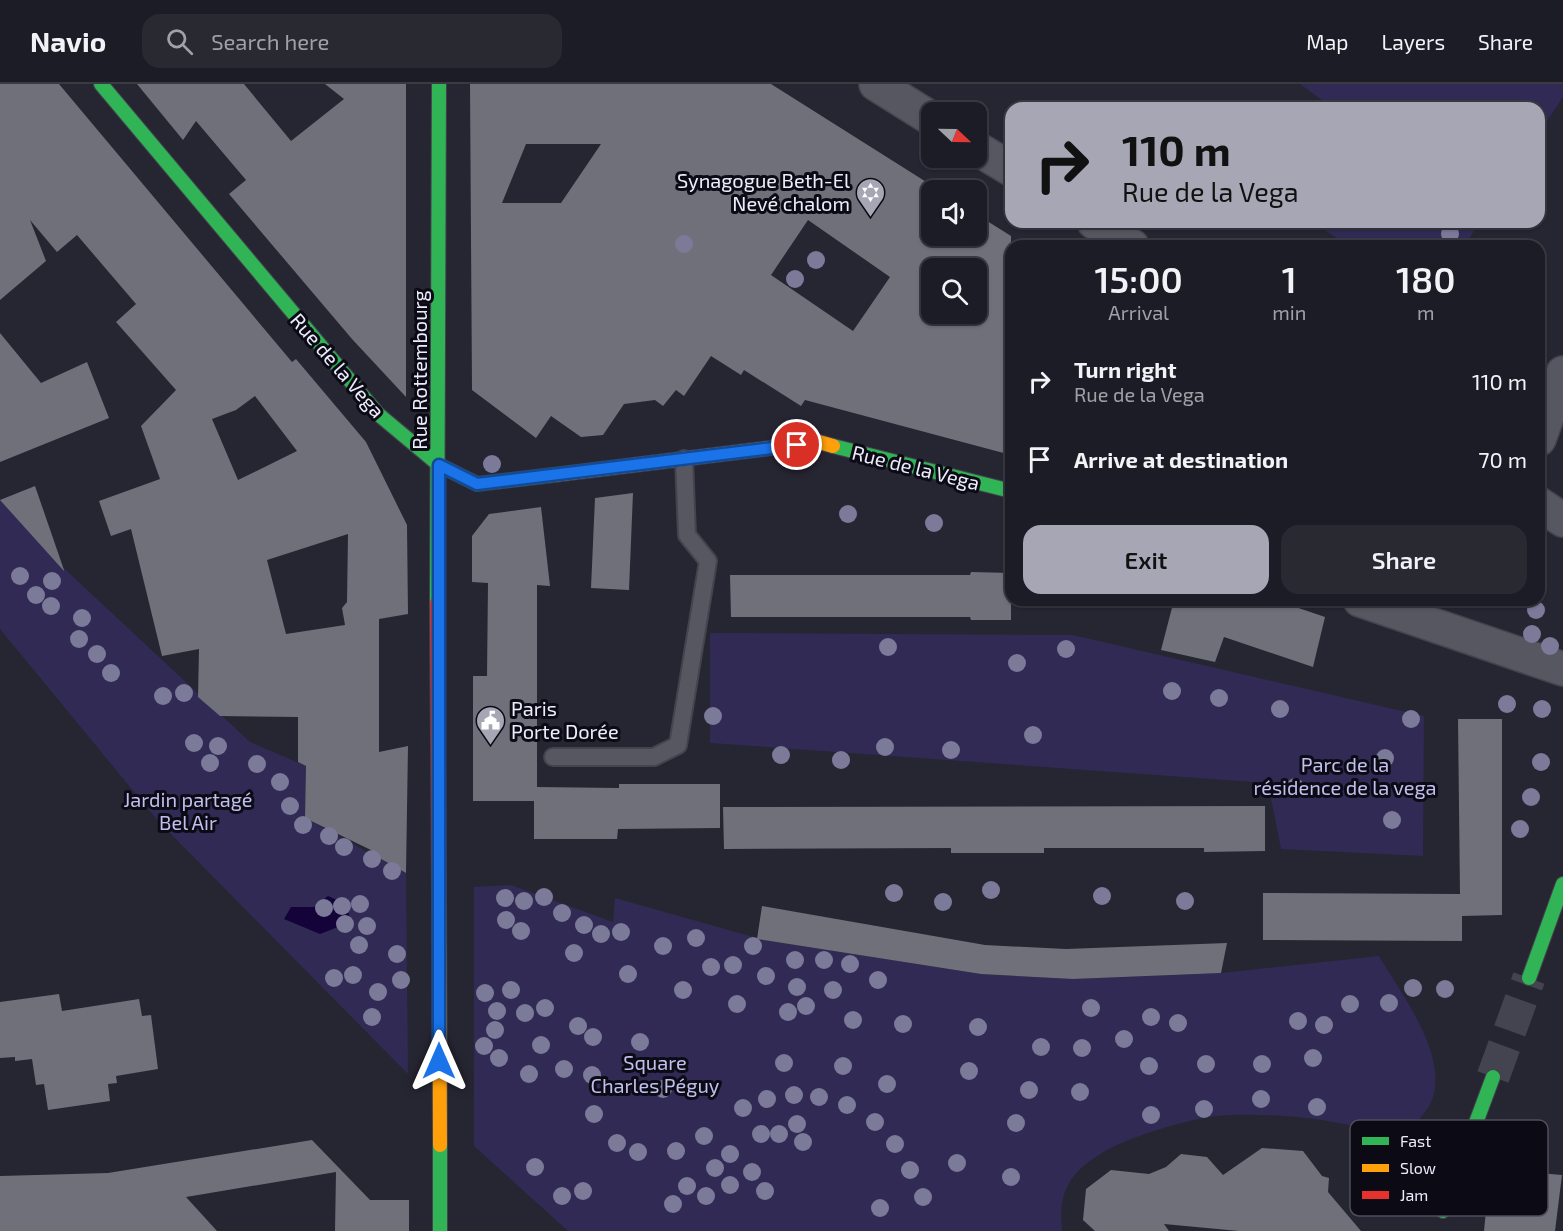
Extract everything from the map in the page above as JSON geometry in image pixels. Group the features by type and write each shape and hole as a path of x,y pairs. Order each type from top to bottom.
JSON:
{"street":[{"name":"Rue de la Vega","path":"101,84 378,414 439,465 477,484 819,442 1005,489"},
{"name":"Rue Rottembourg","path":"439,84 437,519 440,1231"},
{"path":"876,84 921,112"},
{"path":"987,154 1005,165"},
{"path":"1104,228 1122,240"},
{"path":"1545,422 1563,373"},
{"path":"1545,508 1563,520"},
{"path":"1378,606 1563,669"},
{"path":"1529,978 1563,884"},
{"path":"1477,1120 1493,1077"}],"lane":[{"path":"553,757 654,757 678,745 708,561 687,536 684,459"}],"green space":[{"path":"1300,84 1563,84 1563,97 1545,124 1545,102 1325,102"},
{"path":"1321,228 1476,228 1468,240 1340,240"},
{"name":"Jardin partagé Bel Air","path":"0,499 52,557 250,742 306,766 305,818 406,873 408,1074 158,821 0,629"},
{"name":"Parc de la résidence de la vega","path":"710,633 1073,635 1424,716 1423,856 1281,849 1268,783 710,743"},
{"name":"Square Charles Péguy","path":"511,885 613,922 615,898 764,940 981,974 1073,979 1221,973 1379,956 1414,1013 1424,1035 1436,1078 1433,1098 1418,1120 1350,1120 1350,1125 1306,1118 1219,1116 1170,1126 1140,1136 1102,1153 1074,1176 1064,1194 1062,1231 568,1231 474,1146 474,887"}],"shaded area":[{"path":"328,896 346,904 351,922 320,934 284,919 291,907 314,907"}],"building":[{"path":"0,84 59,84 292,362 296,359 366,442 407,525 408,614 379,619 379,752 408,746 406,873 374,855 375,852 305,818 306,766 298,762 298,717 220,716 198,697 199,649 162,656 131,529 111,536 99,501 160,479 141,426 176,390 116,322 136,304 77,235 57,252 30,220 46,261 0,300","holes":["255,396 297,451 238,480 212,419 236,410","348,534 347,602 342,608 345,625 286,634 267,560"]},
{"path":"137,84 244,84 291,141 344,99 325,84 406,84 406,397 352,339 229,194 246,180 196,121 183,140"},
{"path":"470,84 771,84 923,180 921,180 921,246 987,246 987,221 1011,236 1011,240 1005,240 1005,453 805,400 801,406 744,370 741,375 711,356 684,396 676,390 663,406 655,400 624,404 603,435 581,437 551,416 536,438 472,390","holes":["526,144 601,144 561,203 502,203","808,220 890,277 853,331 771,275"]},
{"path":"0,333 41,383 87,362 109,418 0,462"},
{"path":"35,486 64,570 64,571 0,500"},
{"path":"633,493 629,590 591,588 595,498"},
{"path":"541,507 550,586 537,585 537,787 619,788 619,784 720,784 720,828 618,829 617,839 534,839 534,801 473,801 473,676 487,676 488,583 472,582 472,536 489,514"},
{"path":"971,572 1005,573 1005,606 1011,606 1011,620 971,620 970,617 731,617 730,575 970,575"},
{"path":"1172,606 1293,606 1325,617 1313,667 1224,637 1215,662 1161,650"},
{"path":"1458,719 1502,719 1502,915 1462,916 1462,941 1263,940 1263,893 1460,894"},
{"path":"1265,806 1265,851 1204,852 1204,848 1044,848 1044,853 951,853 951,848 724,849 723,807"},
{"path":"762,906 985,945 1066,949 1227,943 1221,973 1073,979 981,974 757,939"},
{"path":"59,994 62,1011 139,999 142,1016 151,1015 158,1069 116,1076 117,1083 108,1084 110,1101 48,1110 44,1084 36,1085 32,1059 15,1061 15,1057 0,1058 0,1002"},
{"path":"312,1140 370,1200 409,1200 409,1231 335,1231 336,1172 186,1197 217,1231 0,1231 0,1176 108,1173"},
{"path":"1262,1148 1303,1151 1322,1176 1329,1178 1328,1192 1361,1231 1239,1231 1164,1224 1169,1231 1095,1231 1083,1220 1086,1189 1111,1170 1149,1174 1166,1167 1181,1154 1207,1157 1223,1175"},
{"path":"1548,1174 1562,1175 1555,1231 1484,1231 1486,1216 1548,1216"}],"tunnel":[{"path":"1493,1077 1529,978"}],"traffic: fast":[{"path":"101,84 378,414 439,465 477,484 553,475"},
{"path":"437,603 439,84"},
{"path":"833,446 1005,489"},
{"path":"1529,978 1563,884"},
{"path":"1477,1120 1493,1077"},
{"path":"440,1145 440,1231"}],"traffic: slow":[{"path":"553,475 819,442 833,446"},
{"path":"439,894 440,1145"}],"traffic: jam":[{"path":"437,603 439,894"}],"place":[{"name":"Synagogue Beth-El Nevé chalom","path":"871,218"},
{"name":"Paris Porte Dorée","path":"490,746"}],"route":[{"path":"439,1061 437,519 439,465 477,484 797,445"}]}
